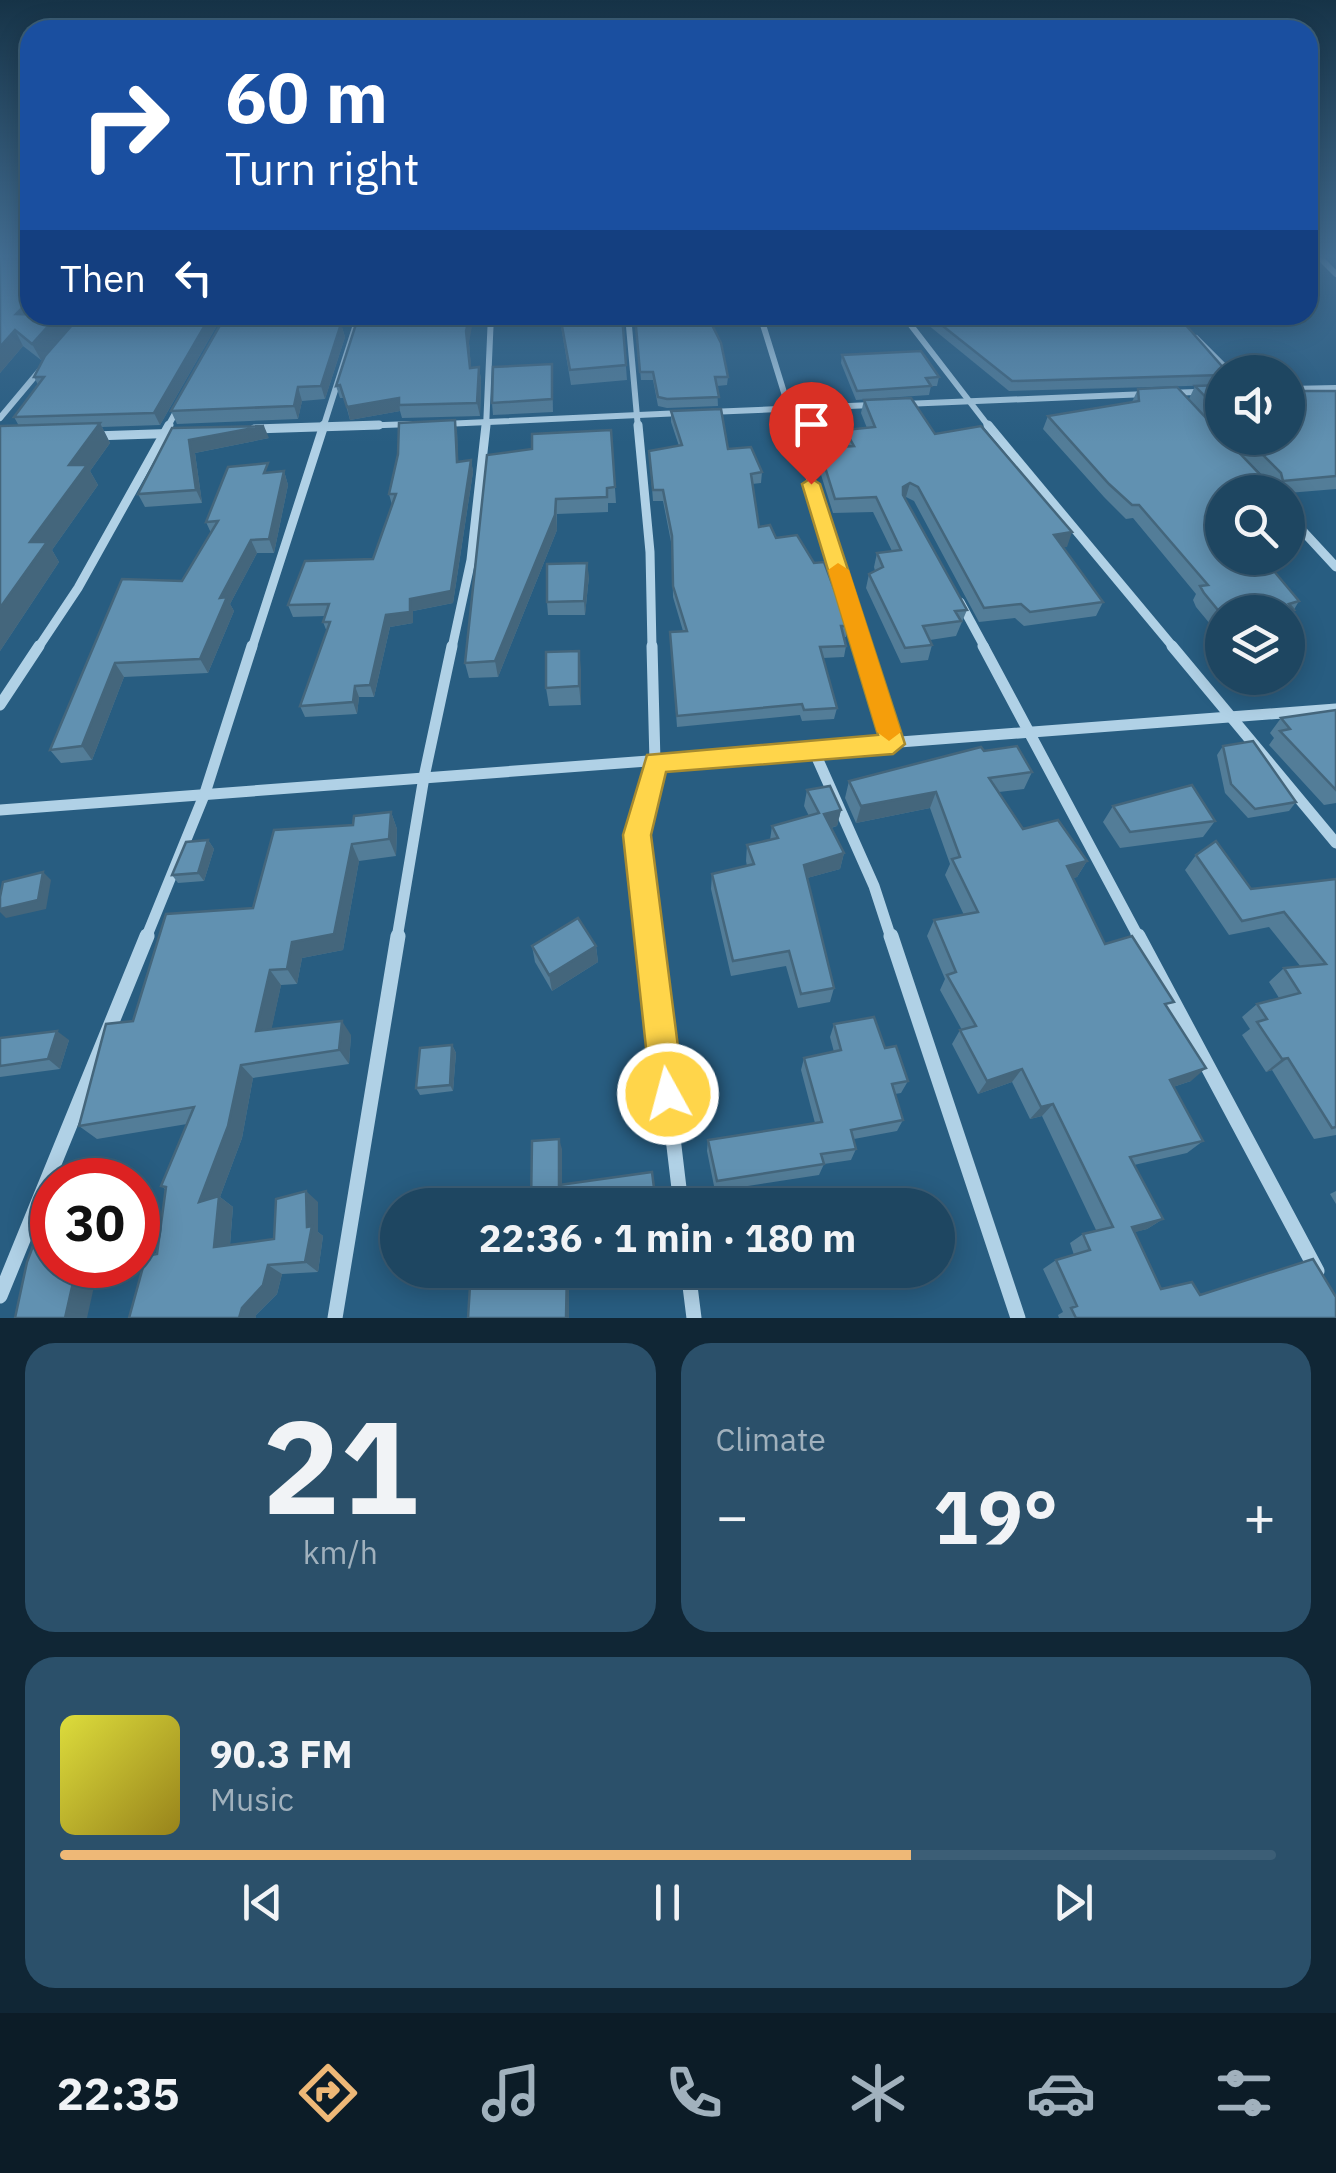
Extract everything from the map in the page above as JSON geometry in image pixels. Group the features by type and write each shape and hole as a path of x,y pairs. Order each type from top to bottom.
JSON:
{"street":[{"path":"0,1296 205,793 355,325"},
{"path":"335,1318 424,777 471,560 486,424 491,325"},
{"path":"629,325 650,552 656,762 637,835 678,1188"},
{"path":"763,325 893,744"},
{"path":"911,325 968,401 1336,843"},
{"path":"1185,326 1213,355"},
{"path":"0,418 46,364"},
{"path":"1305,389 1331,388 1336,396"},
{"path":"896,404 1205,392"},
{"path":"1174,393 1187,407"},
{"path":"0,705 78,588 183,400"},
{"path":"242,430 486,424 878,405"},
{"path":"91,436 203,432"},
{"path":"1305,533 1336,567"},
{"path":"952,587 1327,1290"},
{"path":"0,810 1032,734 1230,714 1336,709"},
{"path":"814,751 874,886 1018,1318"},
{"path":"690,1288 694,1318"}],"building":[{"path":"0,320 20,320 20,325 49,325 32,344 15,330 0,347"},
{"path":"72,325 205,325 154,413 14,417 44,377 34,377 45,356"},
{"path":"220,325 341,325 321,386 298,387 294,406 171,411"},
{"path":"356,325 468,325 470,368 479,367 477,403 399,405 399,398 347,407 340,385 336,386"},
{"path":"562,325 623,325 626,365 570,370"},
{"path":"636,325 712,325 721,343 728,377 715,377 719,397 667,399 658,397 653,372 640,372"},
{"path":"942,325 1186,325 1212,355 1205,355 1205,375 1012,381"},
{"path":"921,351 939,377 926,378 931,386 857,391 842,355"},
{"path":"552,364 552,399 492,403 493,367"},
{"path":"1177,387 1205,417 1205,455 1241,455 1260,475 1205,475 1205,575 1277,575 1294,595 1206,595 1200,586 1208,585 1139,505 1132,505 1109,484 1048,416 1139,401 1138,389"},
{"path":"1305,391 1336,391 1336,476 1305,479 1305,475 1281,473 1263,455 1305,455"},
{"path":"911,398 935,434 981,426 1072,532 1054,535 1103,602 1030,612 1021,604 984,608 918,487 910,483 903,487 903,495 967,610 955,611 961,621 923,626 932,645 905,648 869,574 883,567 877,553 901,550 876,497 835,499 819,448 854,446 845,430 875,427 864,400"},
{"path":"721,409 728,449 751,447 762,472 751,474 759,527 770,525 776,538 797,535 814,563 824,562 848,626 841,626 846,646 820,647 837,708 804,710 802,704 677,716 670,632 687,631 673,586 672,536 663,490 653,490 649,451 682,445 671,411"},
{"path":"455,420 457,462 471,460 451,591 410,599 410,612 386,615 370,685 355,686 353,702 300,706 330,622 323,622 329,604 288,605 305,561 373,559 396,494 389,494 398,454 399,423"},
{"path":"100,423 69,465 87,465 30,542 47,542 0,608 0,426"},
{"path":"264,426 189,440 196,490 138,494 172,428"},
{"path":"611,430 615,487 607,488 607,497 556,499 555,515 495,661 465,663 487,455 532,449 532,434"},
{"path":"268,463 264,473 284,471 269,539 251,540 220,598 227,597 200,659 115,663 82,746 50,750 122,579 182,581 218,521 206,522 228,467"},
{"path":"587,563 584,601 547,602 547,564"},
{"path":"579,651 579,686 546,688 546,652"},
{"path":"1336,710 1336,790 1280,731 1290,729 1281,718"},
{"path":"1253,741 1296,802 1255,809 1231,784 1223,746"},
{"path":"1017,746 1032,772 989,778 1023,829 1058,820 1087,861 1067,866 1105,944 1132,936 1174,1002 1165,1004 1206,1068 1170,1080 1203,1141 1130,1157 1163,1219 1132,1227 1161,1289 1192,1282 1200,1295 1313,1259 1336,1297 1336,1318 1076,1318 1071,1308 1077,1306 1056,1260 1090,1250 1083,1234 1113,1227 1053,1104 1041,1107 1022,1069 987,1081 960,1030 976,1026 947,975 956,972 934,920 978,912 952,859 960,857 936,792 861,806 849,781 981,747 984,751"},
{"path":"1192,785 1215,821 1130,832 1113,806"},
{"path":"830,786 841,810 824,814 844,853 804,865 834,988 801,994 789,951 733,961 712,874 754,864 747,845 778,838 772,826 819,813 807,790"},
{"path":"391,812 389,839 352,844 334,934 292,942 287,969 270,970 256,1031 342,1021 339,1050 241,1065 228,1126 199,1202 219,1196 214,1247 274,1239 276,1199 306,1191 307,1227 312,1226 305,1262 268,1265 263,1285 242,1308 239,1318 129,1318 137,1288 160,1288 160,1232 166,1187 161,1186 194,1107 79,1126 106,1024 133,1021 166,914 253,908 274,830 353,825 354,816"},
{"path":"208,840 198,873 172,875 186,842"},
{"path":"1216,841 1251,889 1336,879 1336,1127 1332,1128 1288,1058 1282,1059 1257,1022 1267,1019 1257,1004 1300,993 1284,968 1326,964 1284,912 1242,921 1196,855"},
{"path":"43,872 38,900 0,909 3,882"},
{"path":"578,918 596,946 549,975 532,946"},
{"path":"874,1017 885,1048 896,1046 908,1081 892,1084 903,1120 851,1130 856,1149 821,1154 824,1164 717,1181 708,1140 822,1122 804,1058 841,1050 834,1024"},
{"path":"57,1031 48,1059 0,1066 0,1038"},
{"path":"452,1045 450,1085 416,1088 420,1048"},
{"path":"559,1139 559,1185 652,1172 654,1188 531,1188 532,1141"},
{"path":"30,1254 30,1288 72,1288 65,1318 15,1318"},
{"path":"470,1288 567,1288 566,1318 468,1318"}],"slow traffic":[{"path":"838,570 889,732"}],"route":[{"path":"668,1094 637,835 656,762 893,744 811,484"}]}
